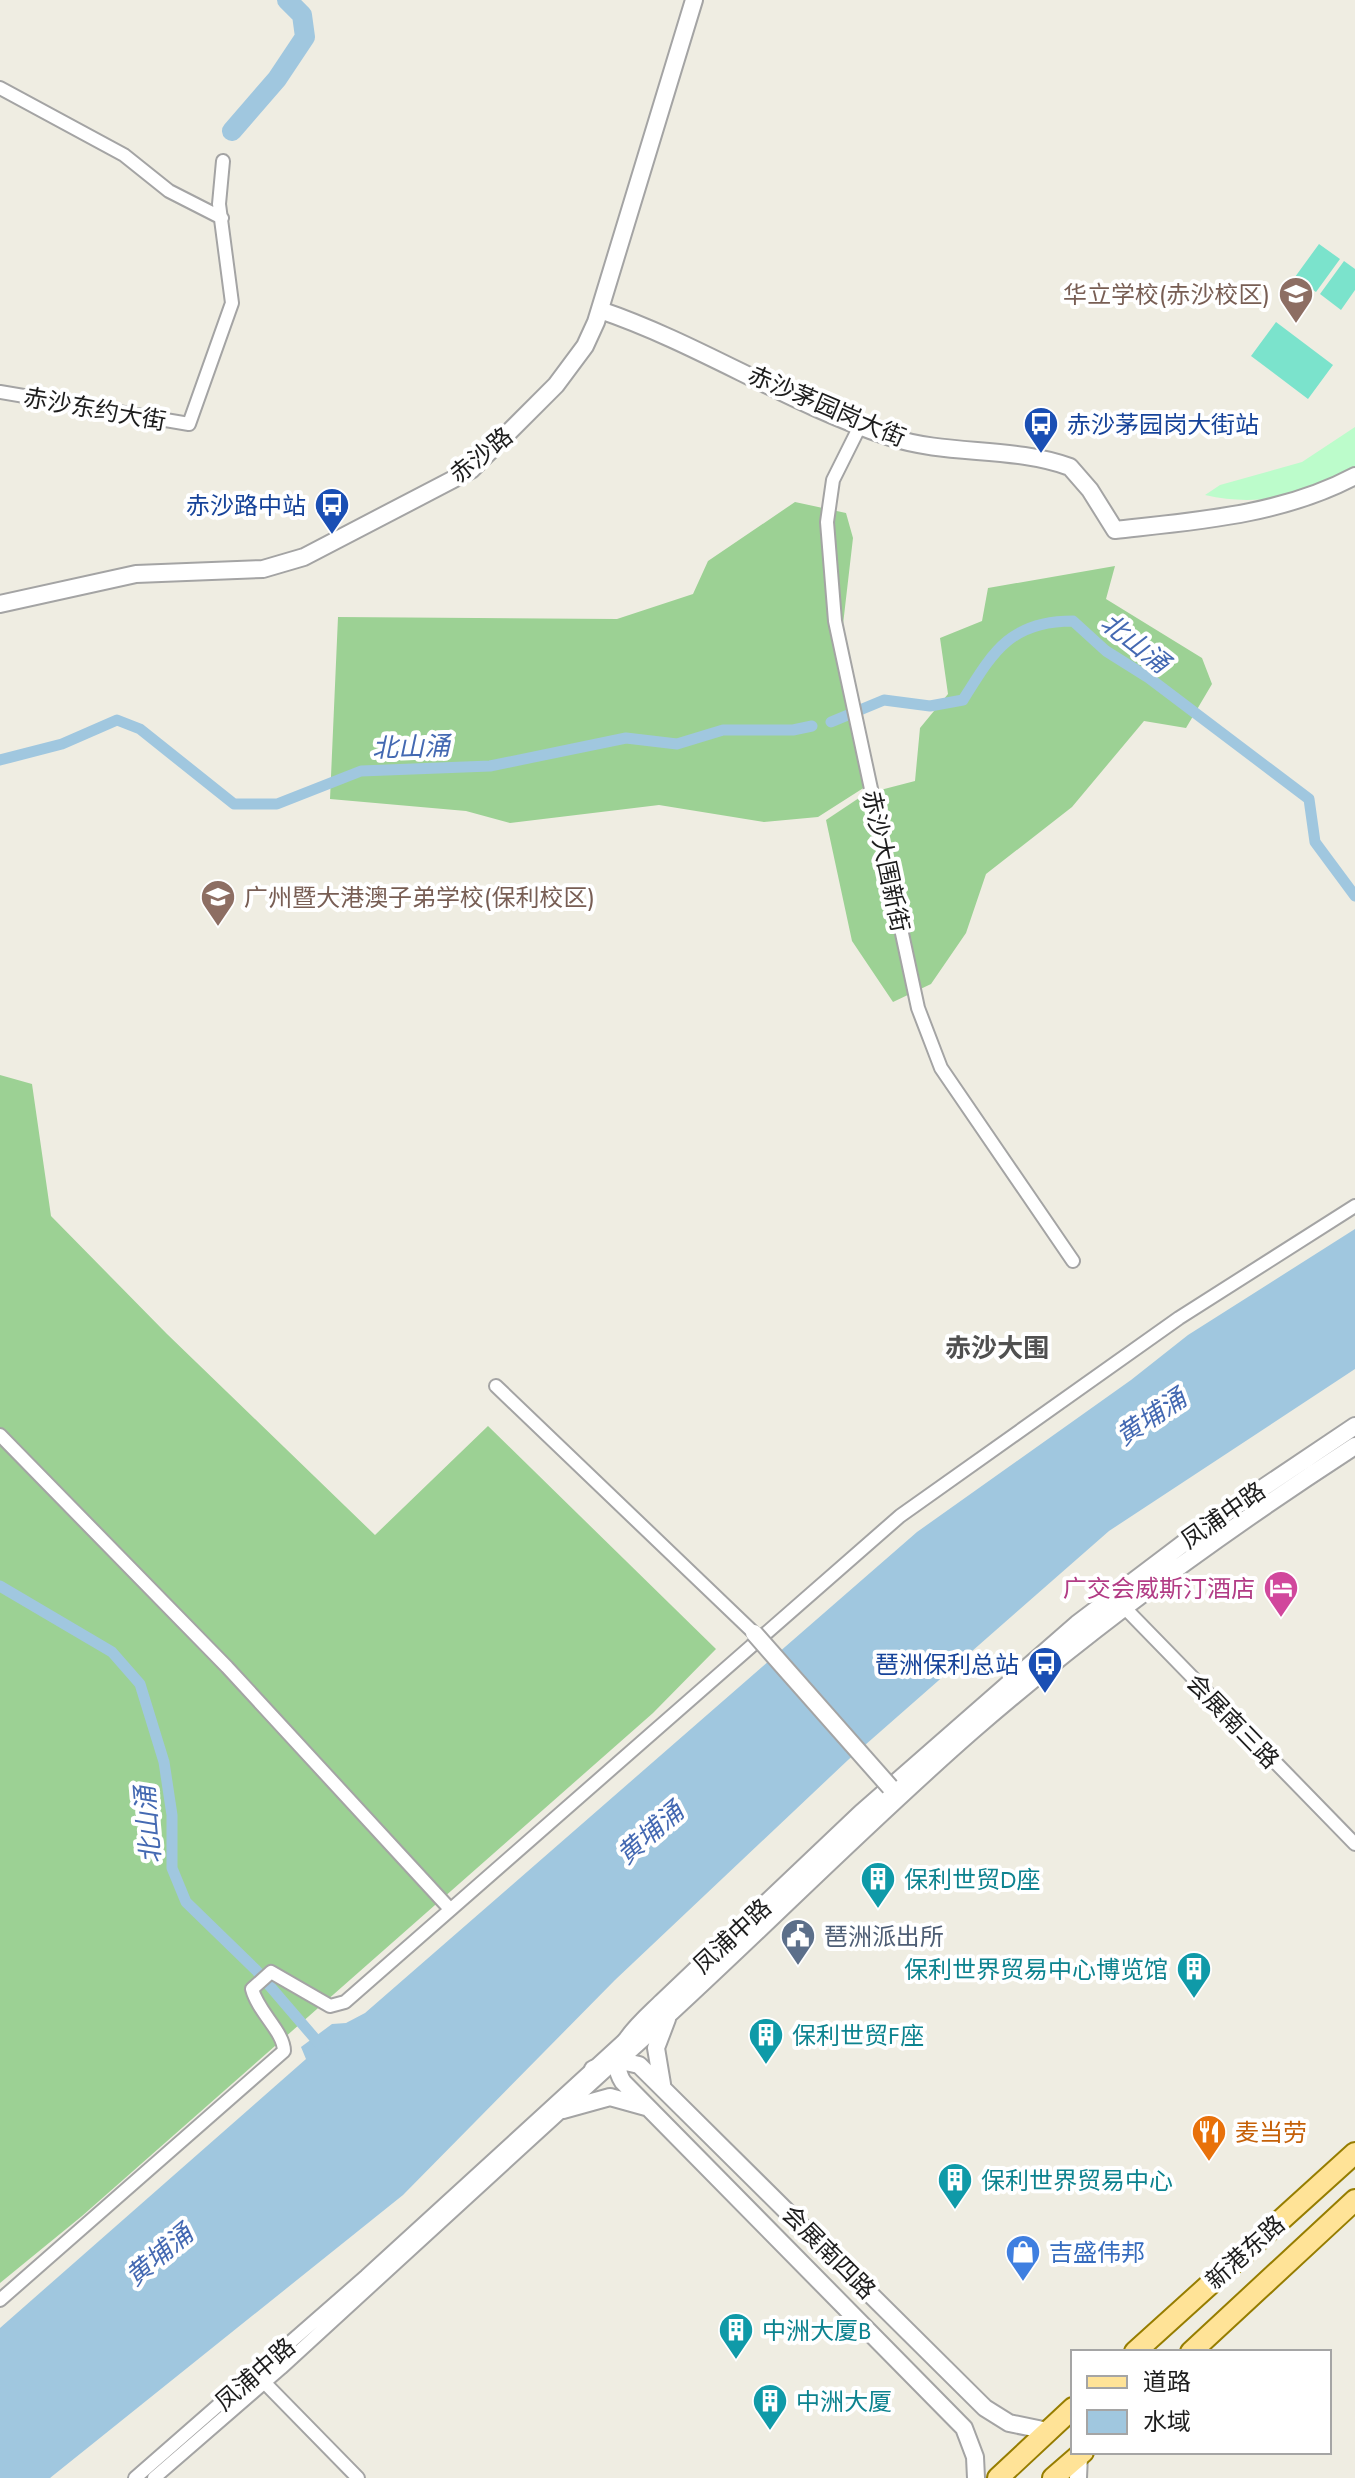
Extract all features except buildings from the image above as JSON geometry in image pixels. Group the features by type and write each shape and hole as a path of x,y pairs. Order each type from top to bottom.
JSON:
{"main road":[{"name":"新港东路","path":"1137,2350 1355,2153"},
{"name":"新港东路","path":"1193,2350 1355,2200"},
{"path":"998,2478 1071,2410"},
{"path":"1053,2478 1081,2454"}],"street":[{"name":"赤沙路","path":"0,604 136,574 279,566 364,528 450,483 490,454 570,369 585,346 600,310 694,0"},
{"path":"0,88 124,155 169,191 222,218"},
{"path":"222,218 218,191 223,161"},
{"name":"赤沙东约大街","path":"0,392 189,424 232,303 222,218"},
{"name":"赤沙茅园岗大街","path":"600,310 668,334 860,426 913,443 1064,465 1081,477 1115,530 1176,524 1274,506 1318,494 1355,476"},
{"name":"赤沙大围新街","path":"860,426 833,480 829,508 835,621 918,1008 941,1068 1073,1261"},
{"path":"0,2300 284,2051 282,2039 256,2005 252,1989 271,1972 317,2000 339,2006 900,1516 1179,1318 1355,1206"},
{"path":"496,1386 754,1633 890,1787"},
{"name":"凤浦中路","path":"135,2478 260,2378 563,2110 951,1750 1118,1602 1239,1503 1355,1426"},
{"path":"0,1435 227,1667 450,1909"},
{"name":"凤浦中路","path":"154,2478 976,1709 1118,1602 1355,1446"},
{"name":"会展南三路","path":"1118,1602 1355,1844"},
{"path":"664,2090 658,2075 656,2048 671,2010"},
{"path":"593,2069 617,2060 628,2036"},
{"name":"会展南四路","path":"976,2478 975,2457 964,2428 647,2107 619,2076 617,2060 639,2065 985,2408 1017,2426 1048,2431"},
{"path":"563,2110 610,2097 647,2107"},
{"path":"260,2378 358,2478"},
{"path":"964,2428 980,2426 985,2408"},
{"path":"1078,2478 1081,2454"}],"green space":[{"path":"1355,427 1355,466 1319,484 1265,499 1226,499 1205,495 1220,485 1302,462"},
{"path":"795,502 846,513 853,538 839,659 865,787 818,817 764,822 659,805 510,823 466,811 330,799 338,617 617,619 693,594 708,561"},
{"path":"1115,566 1106,599 1202,658 1212,684 1186,728 1144,721 1072,807 986,874 966,933 931,984 893,1002 852,941 826,820 865,794 915,781 920,728 948,694 940,638 982,621 988,588"},
{"path":"0,1075 32,1084 51,1216 167,1334 375,1535 488,1426 716,1649 653,1713 82,2216 0,2283"}],"shaded area":[{"path":"1319,244 1340,259 1316,292 1295,277"},
{"path":"1344,261 1355,269 1355,290 1341,310 1320,294"},
{"path":"1276,322 1333,365 1308,399 1251,356"}],"water":[{"name":"黄埔涌","path":"1355,1229 1355,1369 1109,1531 848,1760 615,1980 403,2195 50,2478 0,2478 0,2328 306,2059 301,2047 332,2024 346,2023 365,2013 917,1532 1131,1380 1188,1335"}],"waterway":[{"path":"232,131 277,79 305,37 302,15 287,0"},
{"name":"北山涌","path":"831,722 884,700 930,706 963,700 994,654 1018,633 1051,622 1073,621 1106,651 1149,678 1309,799 1315,842 1355,896"},
{"name":"北山涌","path":"0,760 62,744 117,720 140,729 234,804 277,804 361,771 490,766 626,738 677,744 723,730 793,730 812,726"},
{"name":"北山涌","path":"0,1586 112,1652 140,1684 164,1762 172,1815 172,1868 186,1902 256,1970 323,2048"}],"place":[{"name":"华立学校(赤沙校区)","path":"1296,325"},
{"name":"赤沙茅园岗大街站","path":"1041,455"},
{"name":"赤沙路中站","path":"332,536"},
{"name":"广州暨大港澳子弟学校(保利校区)","path":"218,928"},
{"name":"广交会威斯汀酒店","path":"1281,1619"},
{"name":"琶洲保利总站","path":"1045,1695"},
{"name":"保利世贸D座","path":"878,1910"},
{"name":"琶洲派出所","path":"798,1967"},
{"name":"保利世界贸易中心博览馆","path":"1194,2000"},
{"name":"保利世贸F座","path":"766,2066"},
{"name":"麦当劳","path":"1209,2163"},
{"name":"保利世界贸易中心","path":"955,2211"},
{"name":"吉盛伟邦","path":"1023,2283"},
{"name":"中洲大厦B","path":"736,2361"},
{"name":"中洲大厦","path":"770,2432"}],"district":[{"name":"赤沙大围","path":"997,1348"}]}
